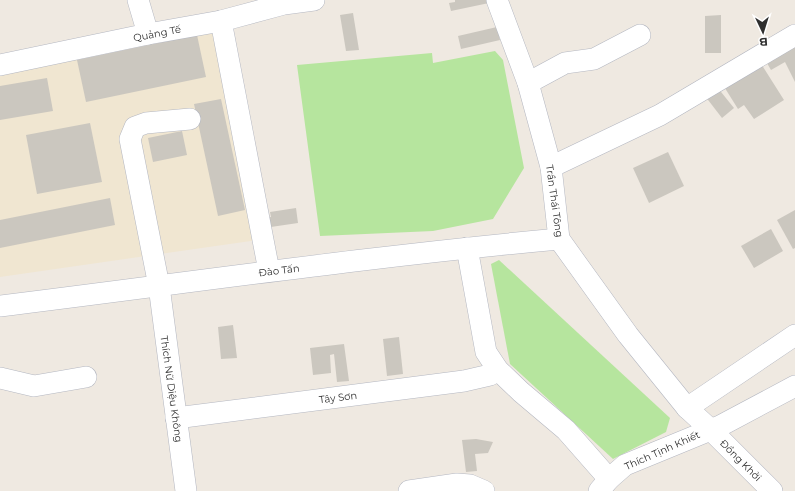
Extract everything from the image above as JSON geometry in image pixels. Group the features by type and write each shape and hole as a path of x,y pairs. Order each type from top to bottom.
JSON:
{"street":[{"path":"138,0 148,34"},
{"name":"Quảng Tế","path":"0,65 148,34 221,21 268,4 314,0"},
{"name":"Trần Thái Tông","path":"497,0 528,82 551,167 559,239 628,335 688,408 710,429"},
{"path":"221,21 269,271"},
{"path":"528,82 565,64 594,59 640,35"},
{"path":"551,167 660,116 795,35"},
{"name":"Thích Nữ Diệu Không","path":"186,491 159,286 130,139 135,127 146,123 190,119"},
{"name":"Đào Tấn","path":"0,306 269,271 559,239"},
{"path":"467,248 486,352 498,370 521,392 566,430 604,485"},
{"path":"688,408 795,335"},
{"name":"Tây Sơn","path":"176,418 464,381 490,375 498,370"},
{"path":"0,378 34,386 86,377"},
{"name":"Thích Tịnh Khiết","path":"604,485 625,465 720,426 795,386"},
{"name":"Đồng Khởi","path":"710,429 772,491"},
{"path":"409,491 457,484 475,490"}],"shaded area":[{"path":"215,28 257,240 0,277 0,73"}],"green space":[{"path":"495,51 503,60 524,168 493,219 433,231 320,236 297,65 432,53 433,63"},
{"path":"499,260 670,418 666,432 613,459 510,364 491,264"}],"building":[{"path":"455,0 488,0 489,3 451,11 449,3 455,2"},
{"path":"353,13 359,50 346,51 340,15"},
{"path":"721,15 721,53 705,53 705,16"},
{"path":"497,27 500,40 461,49 458,36"},
{"path":"197,35 206,77 86,102 77,60"},
{"path":"795,45 795,82 785,62 771,70 764,58"},
{"path":"760,62 784,100 754,119 744,105 738,109 723,85"},
{"path":"47,78 53,111 0,120 0,86"},
{"path":"717,87 734,108 722,118 705,96"},
{"path":"221,99 245,210 218,216 194,104"},
{"path":"90,123 102,182 37,194 26,135"},
{"path":"182,131 187,155 153,162 148,138"},
{"path":"668,152 684,186 649,203 633,168"},
{"path":"110,198 115,225 0,248 0,220"},
{"path":"296,208 298,223 264,228 262,218 271,217 270,212"},
{"path":"795,210 795,248 793,249 777,220"},
{"path":"771,229 783,251 754,268 741,246"},
{"path":"233,325 237,358 221,359 218,327"},
{"path":"399,337 403,374 387,376 383,339"},
{"path":"344,344 349,381 337,382 334,354 330,355 331,373 313,375 310,348"},
{"path":"476,439 493,442 488,453 475,454 477,471 466,472 462,440"}]}
